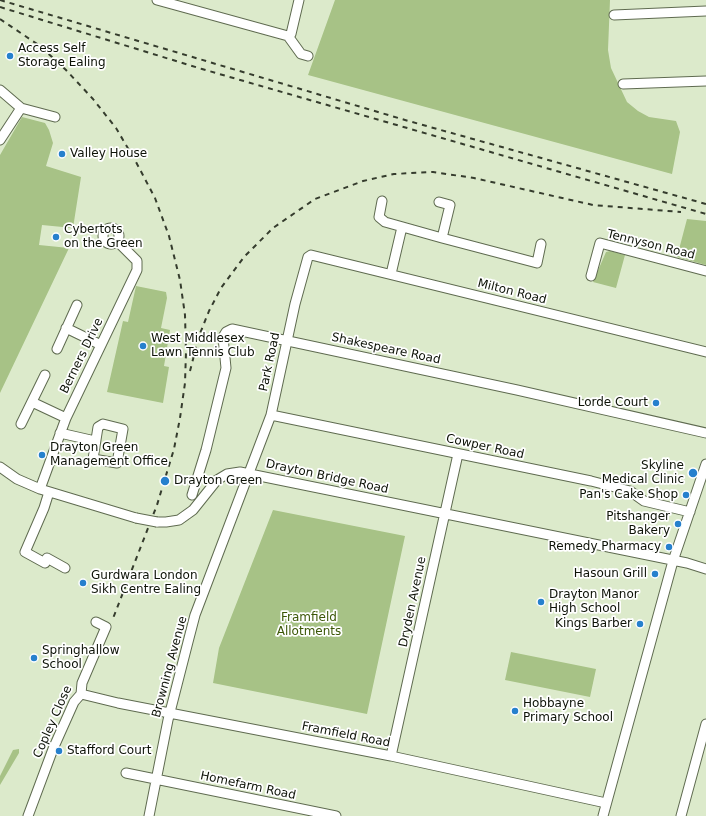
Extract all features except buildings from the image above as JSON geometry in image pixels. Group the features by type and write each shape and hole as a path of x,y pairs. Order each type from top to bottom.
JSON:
{"street":[{"path":"157,0 288,36 300,54 308,56"},
{"path":"288,36 291,34 298,0"},
{"path":"614,16 706,10"},
{"path":"623,84 706,81"},
{"path":"0,90 21,108 55,118"},
{"path":"0,140 21,108"},
{"path":"382,202 379,217 384,222 442,238 537,263 541,244"},
{"path":"439,202 450,206 442,238"},
{"path":"391,274 402,227"},
{"name":"Berners Drive","path":"65,568 47,558 45,563 25,552 44,508 45,491 60,433 138,266 137,261 117,241"},
{"name":"Tennyson Road","path":"591,276 600,242 706,271"},
{"name":"Milton Road","path":"311,255 706,352"},
{"name":"Park Road","path":"250,473 271,414 306,261 311,255"},
{"path":"57,349 77,305"},
{"path":"66,328 102,345"},
{"name":"Shakespeare Road","path":"192,495 206,450 226,368 226,354 223,342 224,335 229,330 235,329 597,407 706,433"},
{"path":"21,424 44,375"},
{"path":"32,402 66,418"},
{"name":"Cowper Road","path":"271,414 610,486 630,491 644,501 690,512"},
{"path":"100,425 123,429 117,463 93,459 95,441 100,425"},
{"path":"60,433 95,441"},
{"name":"Dryden Avenue","path":"391,756 458,454"},
{"path":"603,816 673,561 706,464"},
{"name":"Drayton Bridge Road","path":"0,467 10,475 45,491 136,518 157,522 171,522 179,520 190,513 214,483 222,476 236,472 250,473 687,563 706,569"},
{"name":"Browning Avenue","path":"149,816 168,720 195,615 250,473"},
{"path":"0,478 10,475"},
{"name":"Copley Close","path":"28,816 53,749 74,702 81,694 82,683 106,627 96,622"},
{"name":"Framfield Road","path":"81,694 391,756 606,803"},
{"path":"680,816 706,724"},
{"path":"126,773 156,779"},
{"name":"Homefarm Road","path":"156,779 336,816"}],"green space":[{"path":"335,0 610,0 608,50 611,68 627,102 638,111 649,117 676,121 680,132 672,174 308,75"},
{"path":"22,117 45,123 49,130 53,143 46,166 81,177 73,228 42,225 39,245 69,248 0,393 0,155"},
{"path":"687,219 706,221 706,265 677,257"},
{"path":"610,251 625,255 616,288 593,282 606,252"},
{"name":"West Middlesex Lawn Tennis Club","path":"136,286 166,292 167,298 161,328 170,330 164,366 169,367 163,403 107,392 123,321 128,322"},
{"name":"Framfield Allotments","path":"273,510 405,536 367,714 213,683 219,648"},
{"path":"511,652 596,669 590,697 505,680"},
{"path":"19,749 19,753 0,785 0,776 13,750"}],"railway":[{"path":"0,0 405,120 706,204"},
{"path":"0,7 202,69 706,214"},
{"path":"0,19 40,46 66,70 93,99 116,128 155,198 169,236 180,280 185,315 185,383 174,449 157,505 112,621"},
{"path":"190,371 199,336 209,311 221,288 244,257 273,228 315,199 363,181 394,174 433,172 474,178 593,205 681,212"}],"place":[{"name":"Access Self Storage Ealing","path":"10,56"},
{"name":"Valley House","path":"62,154"},
{"name":"Cybertots on the Green","path":"56,237"},
{"name":"West Middlesex Lawn Tennis Club","path":"143,346"},
{"name":"Lorde Court","path":"656,403"},
{"name":"Drayton Green Management Office","path":"42,455"},
{"name":"Skyline Medical Clinic","path":"693,473"},
{"name":"Drayton Green","path":"165,481"},
{"name":"Pan's Cake Shop","path":"686,495"},
{"name":"Pitshanger Bakery","path":"678,524"},
{"name":"Remedy Pharmacy","path":"669,547"},
{"name":"Hasoun Grill","path":"655,574"},
{"name":"Gurdwara London Sikh Centre Ealing","path":"83,583"},
{"name":"Drayton Manor High School","path":"541,602"},
{"name":"Kings Barber","path":"640,624"},
{"name":"Springhallow School","path":"34,658"},
{"name":"Hobbayne Primary School","path":"515,711"},
{"name":"Stafford Court","path":"59,751"}]}
